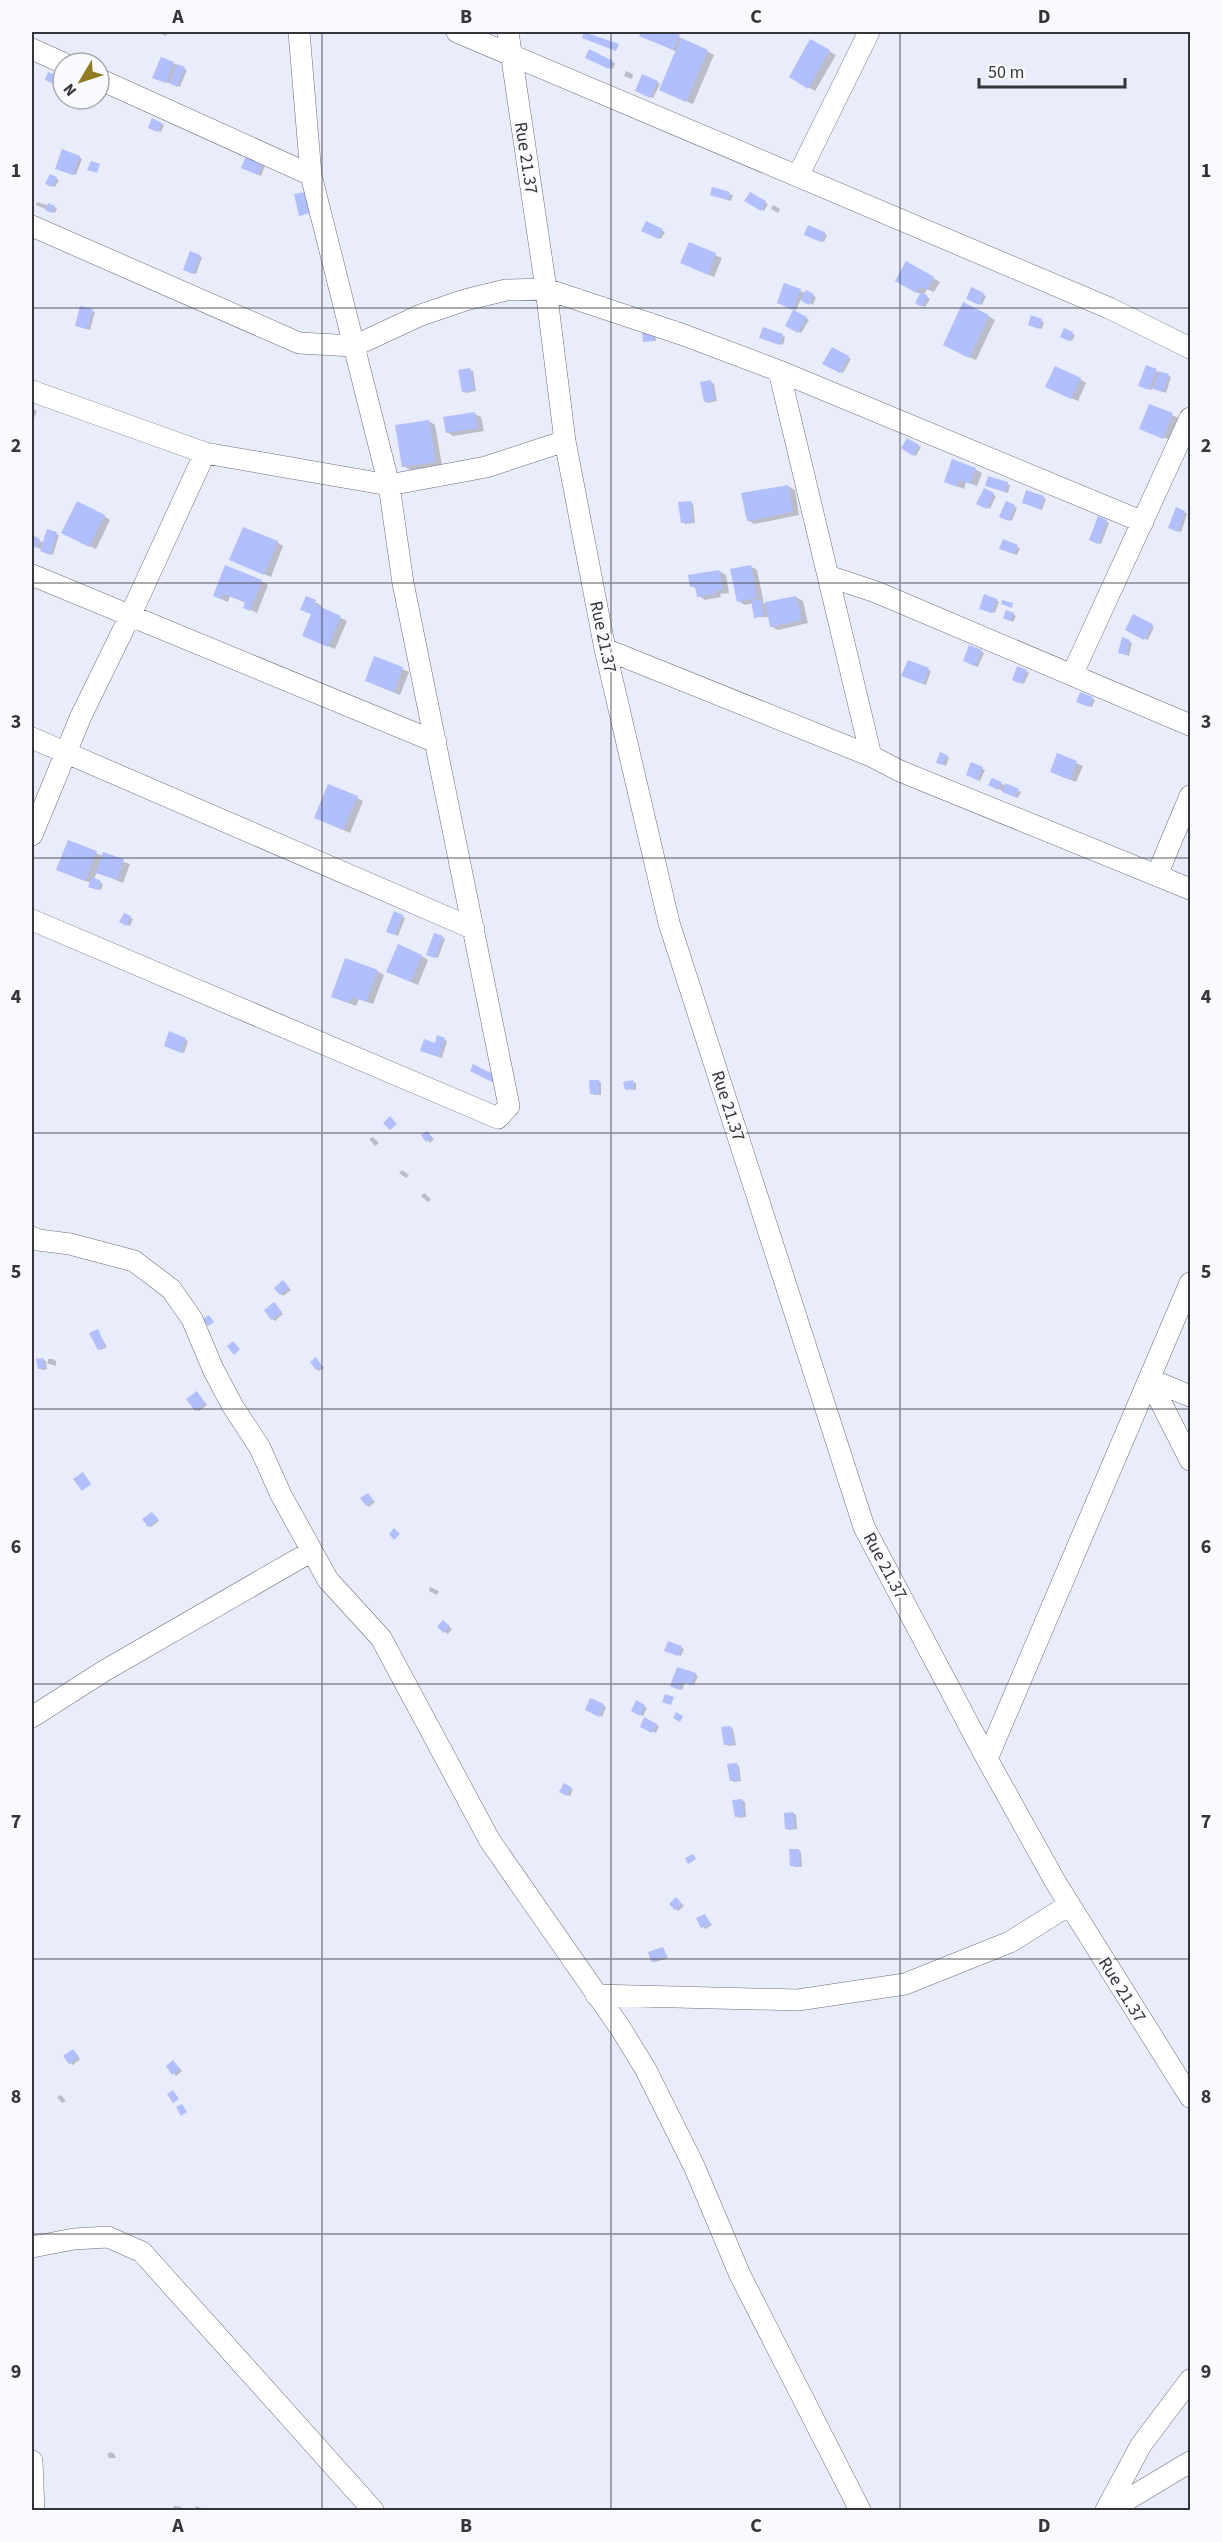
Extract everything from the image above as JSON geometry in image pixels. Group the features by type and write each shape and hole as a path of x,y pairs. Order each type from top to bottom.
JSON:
{"street":[{"path":"32,920 498,1118 509,1106 403,583 389,485 311,175 299,32"},
{"path":"457,32 1109,308 1191,348"},
{"name":"Rue 21.37","path":"508,32 546,289 565,441 605,649 669,923 864,1527 987,1759 1069,1905 1191,2097"},
{"path":"798,176 866,33"},
{"path":"32,49 51,58"},
{"path":"111,84 311,175"},
{"path":"32,226 299,344 354,346 421,315 465,300 506,290 546,289 681,334 779,371 1143,522"},
{"path":"779,371 871,756"},
{"path":"32,391 205,453 389,485 486,466 565,441"},
{"path":"1072,675 1191,418"},
{"path":"32,835 64,753 205,453"},
{"path":"32,575 436,741"},
{"path":"828,576 876,592 1191,725"},
{"path":"605,649 1191,889"},
{"path":"32,738 474,929"},
{"path":"1157,875 1191,796"},
{"path":"32,1237 38,1240 70,1244 134,1261 171,1289 192,1318 213,1369 232,1405 260,1448 281,1495 328,1580 381,1638 490,1841 621,2029 657,2091 694,2166 740,2276 860,2511"},
{"path":"987,1759 1191,1283"},
{"path":"1149,1379 1191,1396"},
{"path":"1149,1379 1191,1460"},
{"path":"32,1718 104,1671 312,1551"},
{"path":"596,1995 798,2000 904,1984 1010,1942 1069,1905"},
{"path":"32,2247 74,2239 108,2237 142,2252 373,2511"},
{"path":"1108,2511 1141,2445 1191,2380"},
{"path":"32,2461 34,2511"},
{"path":"1108,2511 1191,2462"}],"building":[{"path":"584,32 619,44 616,51 582,38"},
{"path":"641,32 673,32 680,35 673,50 639,36"},
{"path":"681,38 708,50 686,102 659,90"},
{"path":"810,39 830,50 808,89 789,77"},
{"path":"589,49 613,61 609,69 585,58"},
{"path":"161,57 174,62 166,83 152,78"},
{"path":"177,64 185,67 177,87 169,83"},
{"path":"48,72 51,73 51,83 45,80"},
{"path":"642,74 658,81 650,98 635,91"},
{"path":"152,118 162,123 158,132 148,128"},
{"path":"62,149 80,156 73,175 55,169"},
{"path":"246,156 263,163 258,175 241,168"},
{"path":"91,161 100,164 97,173 87,170"},
{"path":"50,174 57,177 52,187 45,184"},
{"path":"712,187 730,192 728,200 710,195"},
{"path":"306,192 310,213 299,216 294,194"},
{"path":"750,192 766,201 761,211 744,201"},
{"path":"48,203 55,206 52,213 45,210"},
{"path":"646,221 663,229 658,239 641,231"},
{"path":"808,225 825,232 821,242 804,235"},
{"path":"689,242 716,253 708,275 680,263"},
{"path":"190,251 200,255 193,274 183,270"},
{"path":"906,261 934,277 927,290 920,287 916,293 895,281"},
{"path":"784,283 801,289 793,310 777,303"},
{"path":"971,287 984,293 979,305 966,299"},
{"path":"806,290 814,294 809,305 801,301"},
{"path":"921,292 928,296 922,307 915,303"},
{"path":"963,302 989,315 969,358 943,345"},
{"path":"80,306 93,309 87,329 75,326"},
{"path":"793,310 807,317 798,333 785,326"},
{"path":"1031,315 1042,319 1039,329 1028,325"},
{"path":"763,327 783,334 780,345 759,338"},
{"path":"1064,328 1073,332 1069,341 1060,337"},
{"path":"653,330 654,341 643,342 642,331"},
{"path":"832,347 849,356 840,373 822,364"},
{"path":"1146,365 1157,369 1149,390 1138,386"},
{"path":"1055,366 1081,378 1071,399 1045,387"},
{"path":"470,368 474,390 462,392 458,370"},
{"path":"1159,371 1169,374 1163,392 1153,389"},
{"path":"711,380 715,400 704,402 700,382"},
{"path":"1149,404 1173,413 1163,439 1139,429"},
{"path":"475,412 478,428 446,433 443,417"},
{"path":"429,420 436,462 402,467 395,425"},
{"path":"907,438 919,445 913,456 901,448"},
{"path":"952,459 976,468 970,484 959,480 957,487 944,482"},
{"path":"988,476 1008,482 1006,492 985,486"},
{"path":"788,485 793,512 747,521 741,493"},
{"path":"984,488 994,493 987,509 976,504"},
{"path":"1026,490 1044,496 1040,509 1022,503"},
{"path":"77,501 105,515 89,547 61,533"},
{"path":"691,501 693,522 681,523 678,502"},
{"path":"1006,501 1015,505 1009,521 999,517"},
{"path":"1176,507 1185,511 1178,532 1168,528"},
{"path":"1098,516 1107,520 1098,544 1089,540"},
{"path":"243,527 278,541 264,575 229,560"},
{"path":"47,529 57,532 50,555 40,551"},
{"path":"32,535 40,539 37,548 32,546"},
{"path":"1003,539 1018,545 1014,554 999,549"},
{"path":"225,565 262,580 250,611 243,608 245,602 223,594 221,599 213,596"},
{"path":"751,565 757,598 737,602 730,569"},
{"path":"719,570 723,590 697,597 695,586 690,587 688,575"},
{"path":"984,594 997,599 992,613 979,609"},
{"path":"306,596 316,600 314,604 341,616 328,647 302,636 311,614 300,610"},
{"path":"796,596 802,620 770,627 765,602"},
{"path":"761,599 764,616 754,618 751,601"},
{"path":"1002,600 1013,603 1012,608 1001,604"},
{"path":"1006,610 1014,613 1010,621 1003,618"},
{"path":"1133,614 1153,624 1144,640 1125,630"},
{"path":"1122,637 1130,640 1126,655 1118,653"},
{"path":"969,645 982,650 975,666 963,661"},
{"path":"374,656 403,667 394,692 365,681"},
{"path":"908,660 929,668 923,684 901,676"},
{"path":"1017,666 1027,670 1021,684 1012,680"},
{"path":"1080,692 1093,697 1089,707 1076,702"},
{"path":"940,752 947,755 943,765 936,763"},
{"path":"1057,753 1077,761 1070,780 1050,772"},
{"path":"971,762 983,767 977,780 966,775"},
{"path":"992,778 1002,782 998,790 988,785"},
{"path":"1005,783 1019,789 1015,797 1002,792"},
{"path":"328,784 358,796 343,830 314,818"},
{"path":"68,840 97,851 85,881 56,870"},
{"path":"103,852 124,859 117,880 96,873"},
{"path":"92,877 101,881 98,890 88,887"},
{"path":"394,911 403,915 395,935 386,932"},
{"path":"124,913 131,916 127,926 119,922"},
{"path":"434,933 443,936 435,958 426,955"},
{"path":"398,944 422,955 411,982 386,972"},
{"path":"345,958 378,970 366,1002 352,997 349,1003 331,997"},
{"path":"169,1031 186,1038 181,1053 164,1046"},
{"path":"437,1035 445,1038 439,1057 420,1051 424,1039 435,1043"},
{"path":"473,1064 501,1078 498,1085 470,1071"},
{"path":"589,1080 599,1080 599,1094 590,1094"},
{"path":"633,1080 634,1089 625,1090 623,1082"},
{"path":"390,1116 397,1124 390,1130 383,1123"},
{"path":"427,1131 432,1137 426,1142 421,1135"},
{"path":"283,1280 289,1288 280,1295 274,1288"},
{"path":"274,1302 282,1312 271,1320 264,1310"},
{"path":"209,1315 214,1322 208,1326 203,1319"},
{"path":"98,1329 105,1346 98,1350 89,1333"},
{"path":"233,1341 240,1349 234,1355 227,1346"},
{"path":"316,1357 322,1366 316,1370 310,1362"},
{"path":"43,1358 45,1368 38,1369 36,1359"},
{"path":"197,1391 205,1403 195,1411 186,1399"},
{"path":"83,1472 91,1484 82,1491 73,1479"},
{"path":"368,1493 373,1500 366,1506 360,1498"},
{"path":"152,1512 158,1519 148,1527 142,1519"},
{"path":"394,1528 400,1534 394,1540 389,1534"},
{"path":"443,1620 450,1626 444,1633 437,1627"},
{"path":"668,1641 682,1646 678,1656 664,1651"},
{"path":"677,1667 696,1673 691,1685 682,1682 679,1690 670,1686"},
{"path":"665,1694 674,1697 671,1705 662,1702"},
{"path":"590,1698 604,1704 599,1717 585,1710"},
{"path":"636,1700 645,1705 640,1716 631,1711"},
{"path":"676,1712 683,1716 680,1722 673,1718"},
{"path":"644,1717 657,1724 652,1733 640,1727"},
{"path":"731,1726 734,1744 724,1745 721,1727"},
{"path":"737,1763 739,1780 730,1781 727,1764"},
{"path":"564,1783 571,1787 567,1796 559,1792"},
{"path":"742,1799 744,1816 735,1817 732,1800"},
{"path":"793,1812 795,1829 785,1829 784,1813"},
{"path":"789,1849 799,1849 800,1866 790,1866"},
{"path":"693,1854 696,1859 688,1864 685,1858"},
{"path":"676,1897 682,1904 675,1910 669,1904"},
{"path":"705,1914 710,1924 701,1928 696,1918"},
{"path":"663,1947 667,1956 651,1962 648,1952"},
{"path":"73,2049 79,2057 69,2064 63,2056"},
{"path":"173,2060 180,2069 172,2075 166,2066"},
{"path":"173,2090 179,2099 173,2103 167,2094"},
{"path":"182,2104 187,2112 181,2116 176,2107"}]}
